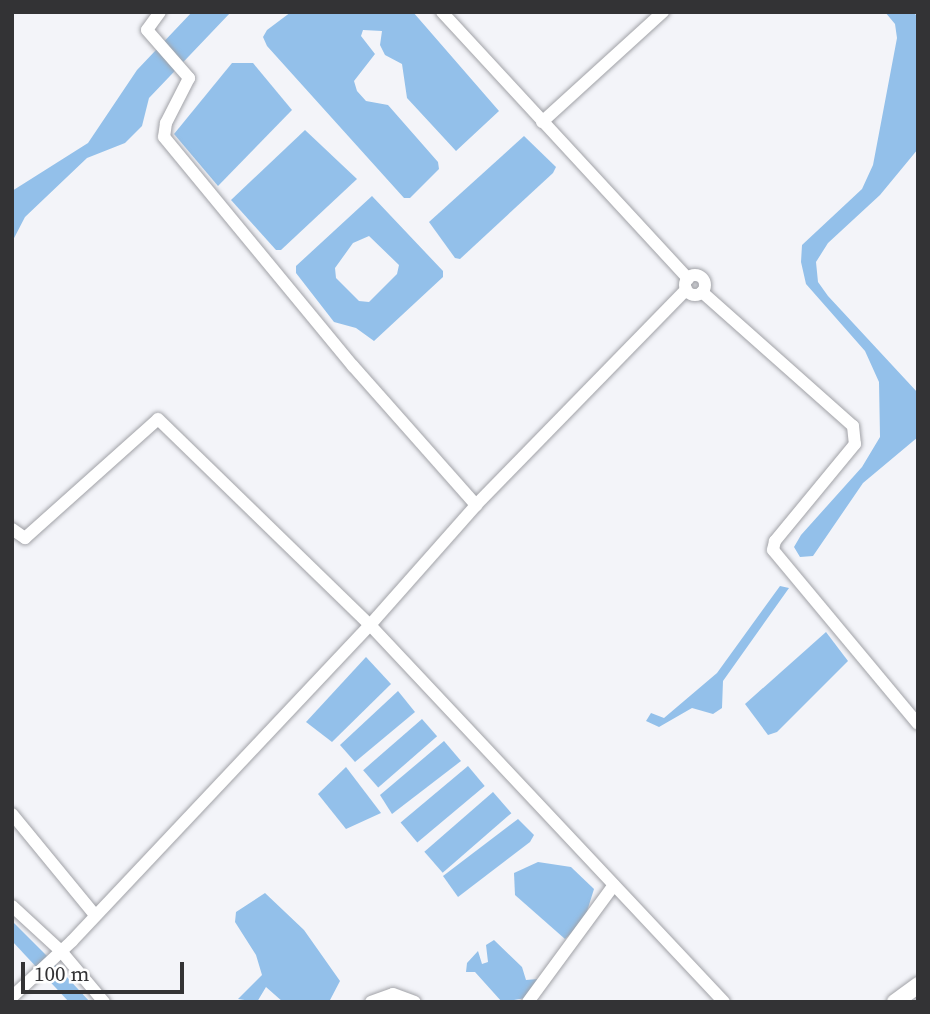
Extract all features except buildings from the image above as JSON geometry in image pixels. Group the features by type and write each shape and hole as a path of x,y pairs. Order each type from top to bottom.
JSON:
{"street":[{"path":"160,12 148,26 157,42 183,69 189,82 166,123 164,137 353,366 476,505"},
{"path":"442,12 687,284"},
{"path":"542,122 663,12"},
{"path":"12,997 95,915 370,625 476,505 687,284 702,279 702,292 853,426 855,444 775,541 773,550 918,724"},
{"path":"12,529 24,538 158,419 370,625 724,1002"},
{"path":"12,814 95,915"},
{"path":"528,1002 614,885"},
{"path":"12,906 104,1002"},
{"path":"895,1002 918,985"},
{"path":"371,1002 393,994 415,1002"}],"water":[{"path":"192,12 231,12 149,98 142,126 125,143 87,158 25,217 12,242 12,191 88,143 137,70"},
{"path":"291,12 413,12 499,111 456,151 407,98 402,64 385,55 380,45 382,31 363,30 361,36 375,54 354,81 357,91 366,101 388,105 438,162 439,169 410,198 404,198 267,46 263,37 267,30"},
{"path":"885,12 913,12 918,17 918,149 880,195 828,243 816,262 818,282 828,296 918,393 918,437 863,483 813,556 800,557 794,547 801,535 862,467 880,437 879,382 865,351 806,284 801,262 802,245 862,189 873,165 897,38 895,24"},
{"path":"232,63 253,63 292,110 218,186 174,134"},
{"path":"305,130 357,179 281,250 276,250 231,200"},
{"path":"524,136 556,167 553,173 460,259 455,258 429,222"},
{"path":"372,196 443,271 443,277 374,341 356,328 334,322 296,273 296,266","holes":["369,236 399,265 397,274 369,302 359,301 336,278 335,268 353,243"]},
{"path":"780,586 789,588 723,681 722,708 713,714 692,708 659,727 646,721 651,713 664,718 717,673"},
{"path":"826,632 848,661 777,732 768,735 745,704"},
{"path":"366,657 391,684 332,742 306,722"},
{"path":"398,691 415,712 355,762 340,745"},
{"path":"422,719 437,736 378,788 363,770"},
{"path":"444,741 461,761 392,814 380,795"},
{"path":"468,766 485,786 417,842 401,823"},
{"path":"346,767 381,813 346,829 318,794"},
{"path":"493,792 511,813 443,873 424,852"},
{"path":"518,819 534,835 530,842 458,897 443,876"},
{"path":"538,862 571,867 594,889 584,921 565,939 515,895 514,873"},
{"path":"265,893 304,930 340,981 329,1002 283,1002 266,987 257,1002 238,999 262,975 256,955 235,922 236,912"},
{"path":"12,921 90,1002 69,1002 12,941"},
{"path":"494,940 522,967 526,980 538,979 526,998 502,1002 475,972 466,972 467,963 478,951 482,964 488,962 486,945"}]}
